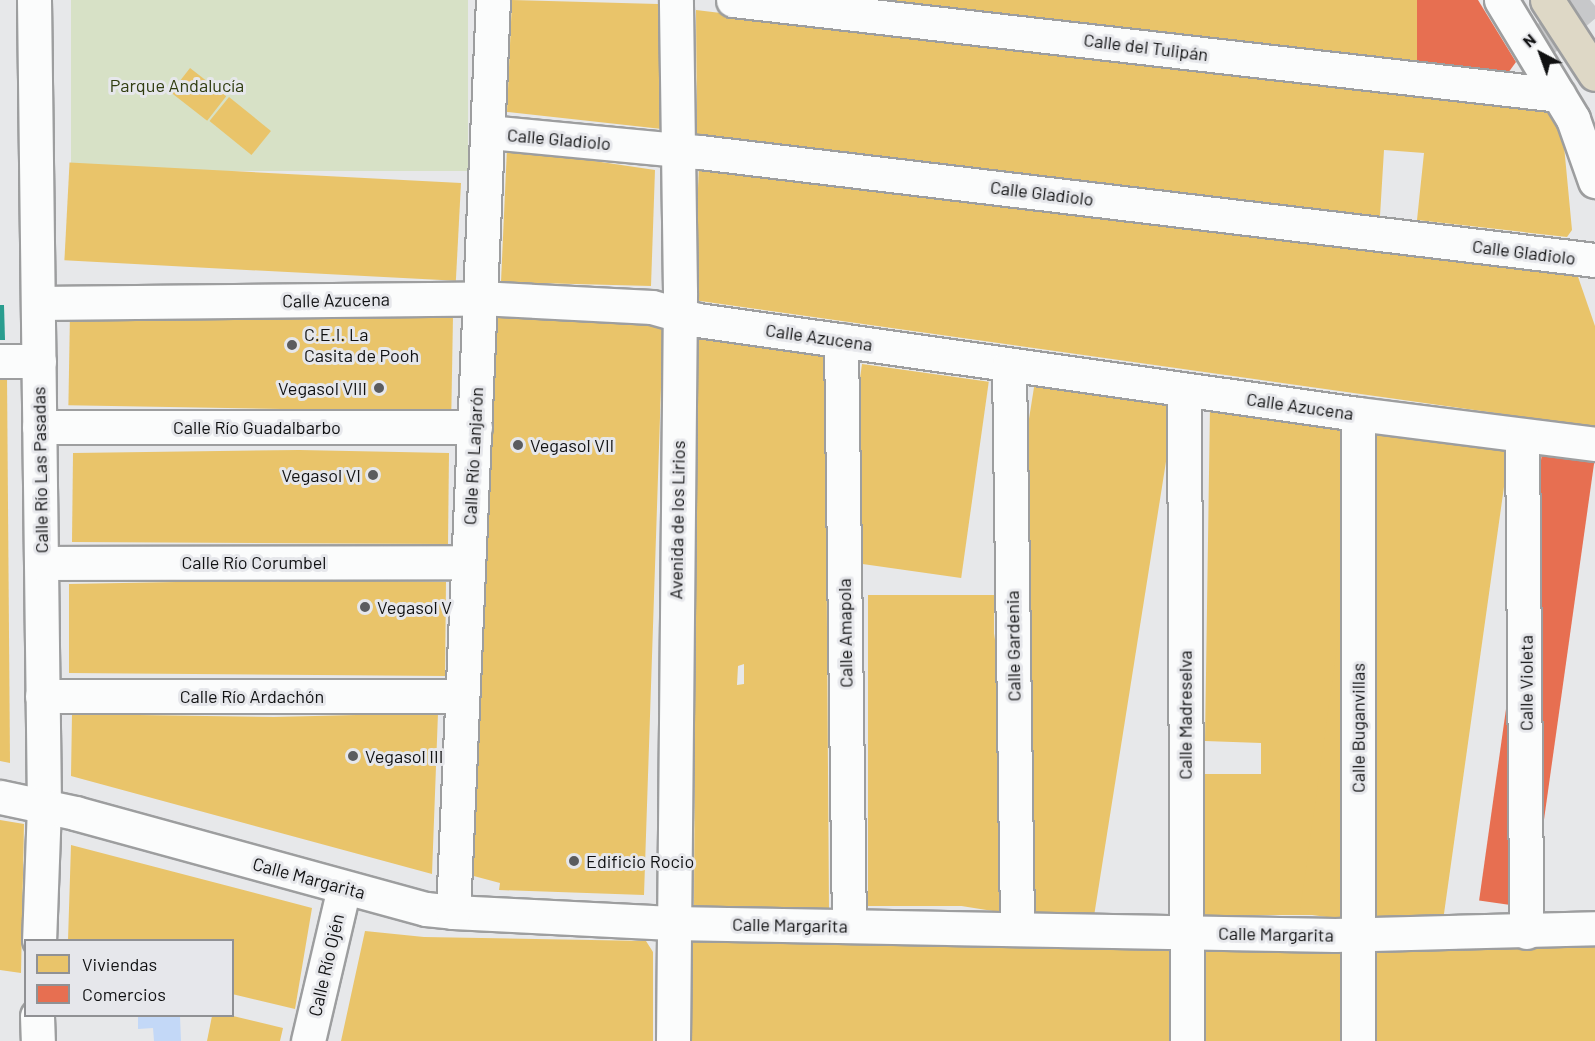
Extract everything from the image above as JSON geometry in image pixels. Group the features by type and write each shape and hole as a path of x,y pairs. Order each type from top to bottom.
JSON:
{"highway":[{"path":"1546,0 1595,74"}],"street":[{"name":"Calle Río Las Pasadas","path":"34,0 44,806 39,939"},
{"name":"Calle Río Lanjarón","path":"453,912 493,0"},
{"name":"Avenida de los Lirios","path":"672,1041 679,315 676,0"},
{"name":"Calle del Tulipán","path":"733,0 1559,95"},
{"path":"1501,0 1573,119 1595,181"},
{"name":"Calle Gladiolo","path":"488,132 678,150 1595,260"},
{"name":"Calle Azucena","path":"38,303 479,298 652,307 679,315 1010,365 1358,414 1595,444"},
{"name":"Calle Amapola","path":"841,340 849,926"},
{"path":"0,361 39,361"},
{"name":"Calle Gardenia","path":"1010,365 1017,927"},
{"name":"Calle Madreselva","path":"1184,390 1187,1041"},
{"name":"Calle Buganvillas","path":"1358,414 1358,1041"},
{"name":"Calle Río Guadalbarbo","path":"39,427 475,427"},
{"name":"Calle Violeta","path":"1522,435 1526,932"},
{"name":"Calle Río Corumbel","path":"41,563 467,562"},
{"name":"Calle Río Ardachón","path":"42,696 462,696"},
{"name":"Calle Margarita","path":"0,797 44,806 344,888 453,912 672,923 1017,927 1358,936 1595,928"},
{"name":"Calle Río Ojén","path":"308,1041 344,888"},
{"path":"37,1017 38,1041"}],"green space":[{"name":"Parque Andalucía","path":"71,0 468,0 468,171 71,171"}],"water":[{"path":"138,1017 180,1017 181,1041 154,1041 153,1028 138,1029"}],"building: Viviendas":[{"path":"512,0 658,4 662,129 507,112"},
{"path":"897,0 1417,0 1417,62 897,1"},
{"path":"696,10 1561,114 1572,230 1567,237 1417,220 1424,153 1384,150 1380,216 697,134"},
{"path":"190,68 226,96 207,121 171,92"},
{"path":"229,97 271,131 251,155 209,121"},
{"path":"507,148 655,170 651,286 501,282"},
{"path":"70,162 461,183 456,281 64,260"},
{"path":"699,166 1576,271 1595,326 1595,427 693,300"},
{"path":"70,309 453,316 451,412 68,405"},
{"path":"495,310 640,315 663,328 644,895 499,890 500,883 470,875"},
{"path":"697,334 825,350 829,909 694,907","holes":["744,664 744,684 737,685 738,666"]},
{"path":"862,364 989,382 961,578 834,560"},
{"path":"0,375 7,375 10,763 0,761"},
{"path":"1035,381 1175,403 1092,927 952,904"},
{"path":"1210,406 1346,423 1344,915 1202,915 1205,774 1261,774 1261,743 1205,741"},
{"path":"1368,427 1510,447 1441,933 1300,913"},
{"path":"299,450 449,453 448,544 72,542 73,453"},
{"path":"287,580 446,582 445,676 69,673 69,584"},
{"path":"868,595 994,595 994,906 868,906"},
{"path":"438,713 432,874 71,776 72,714 274,717"},
{"path":"0,820 24,824 21,973 0,970"},
{"path":"71,845 312,908 295,1009 234,994 234,939 68,939"},
{"path":"365,931 424,937 646,941 653,952 653,1041 341,1041"},
{"path":"693,938 1171,946 1169,1041 691,1041"},
{"path":"1370,939 1595,939 1595,1041 1370,1041"},
{"path":"1206,950 1346,952 1344,1041 1204,1041"},
{"path":"234,1016 283,1028 280,1041 207,1041 212,1017"}],"building: Comercios":[{"path":"1417,0 1478,0 1516,62 1508,73 1417,62"},
{"path":"1542,453 1594,460 1532,908 1479,901"}],"building: Escuelas":[{"path":"0,305 4,305 5,340 0,340"}],"tunnel":[{"path":"1532,50 1591,0"}],"place":[{"name":"C.E.I. La Casita de Pooh","path":"292,345"},
{"name":"Vegasol VIII","path":"379,388"},
{"name":"Vegasol VII","path":"518,445"},
{"name":"Vegasol VI","path":"373,475"},
{"name":"Vegasol V","path":"365,607"},
{"name":"Vegasol III","path":"353,756"},
{"name":"Edificio Rocio","path":"574,861"}]}
